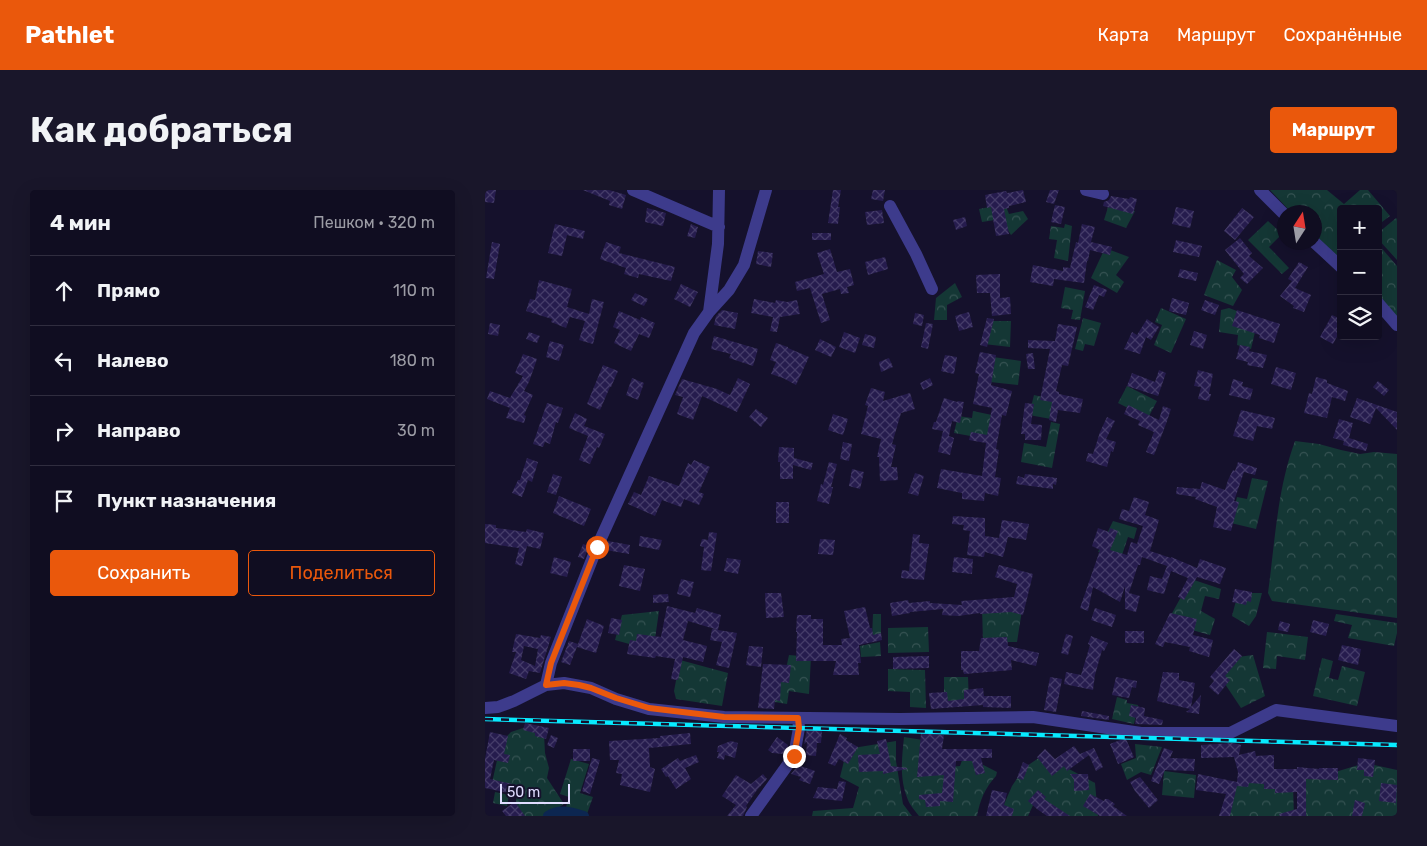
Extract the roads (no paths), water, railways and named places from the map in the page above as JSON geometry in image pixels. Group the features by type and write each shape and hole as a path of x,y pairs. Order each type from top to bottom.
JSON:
{"street":[{"path":"633,190 719,227"},
{"path":"709,312 719,227 719,190"},
{"path":"546,685 551,663 597,547 690,341 709,312 729,290 744,265 766,190"},
{"path":"1086,190 1103,194"},
{"path":"1260,190 1277,206"},
{"path":"890,206 916,254 932,290"},
{"path":"1322,249 1337,263"},
{"path":"1382,308 1397,325"},
{"path":"485,708 498,707 515,701 546,685 564,683 591,688 649,708 724,717 900,719 1033,717 1141,733 1231,733 1275,710 1397,726"},
{"path":"751,816 794,756 799,728 798,718"}],"waterway":[{"path":"548,816 561,811 584,816"}],"railway":[{"path":"485,719 1397,745"}]}
